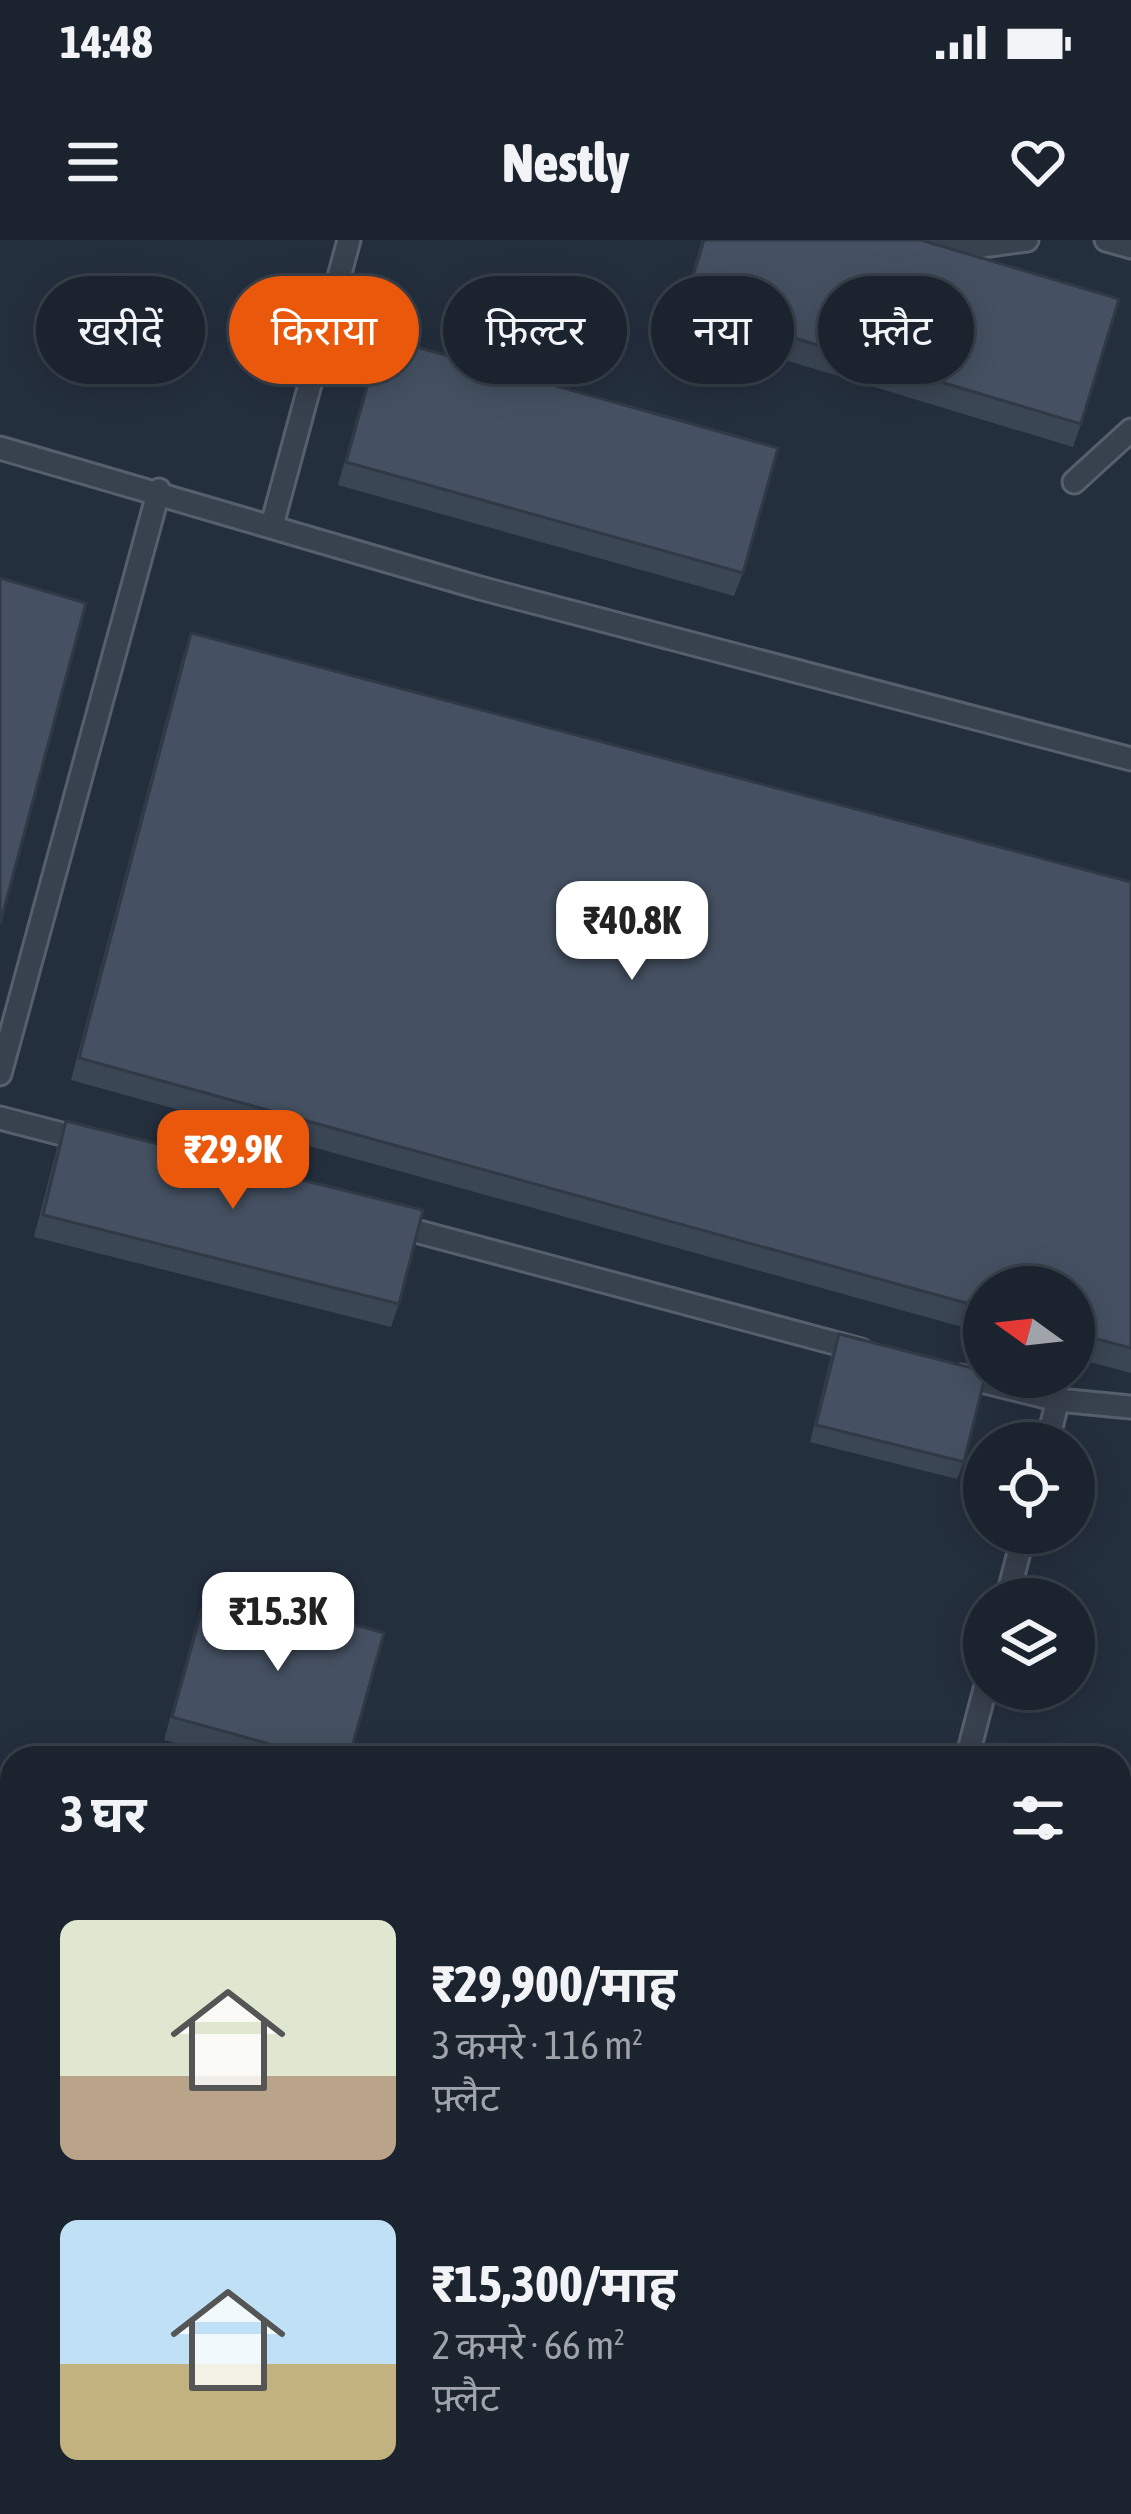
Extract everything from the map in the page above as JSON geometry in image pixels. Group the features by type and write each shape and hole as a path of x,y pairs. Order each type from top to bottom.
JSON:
{"lane":[{"path":"272,525 349,240"},
{"path":"907,240 961,249 1028,240"},
{"path":"1106,240 1131,247"},
{"path":"1073,482 1131,430"},
{"path":"0,448 159,490 480,588 1131,759"},
{"path":"0,1074 159,490"},
{"path":"0,1118 114,1148"},
{"path":"363,1216 879,1354"},
{"path":"946,1372 1058,1400 1131,1407"},
{"path":"1052,1422 1058,1400"},
{"path":"970,1746 980,1710"}],"building":[{"path":"704,240 921,240 1119,299 1081,424 948,384 974,384 974,276 818,276 818,345 794,338 794,276 693,276"},
{"path":"419,348 443,354 443,384 549,384 778,448 743,573 346,462 368,384 419,384"},
{"path":"0,578 86,603 0,924"},
{"path":"191,633 1131,882 1131,1348 1095,1339 1095,1266 963,1266 963,1302 79,1058"},
{"path":"66,1121 423,1210 399,1304 43,1215"},
{"path":"839,1334 963,1366 963,1398 980,1398 974,1422 963,1422 963,1462 816,1425"},
{"path":"209,1584 384,1633 352,1746 277,1746 172,1717"}]}
